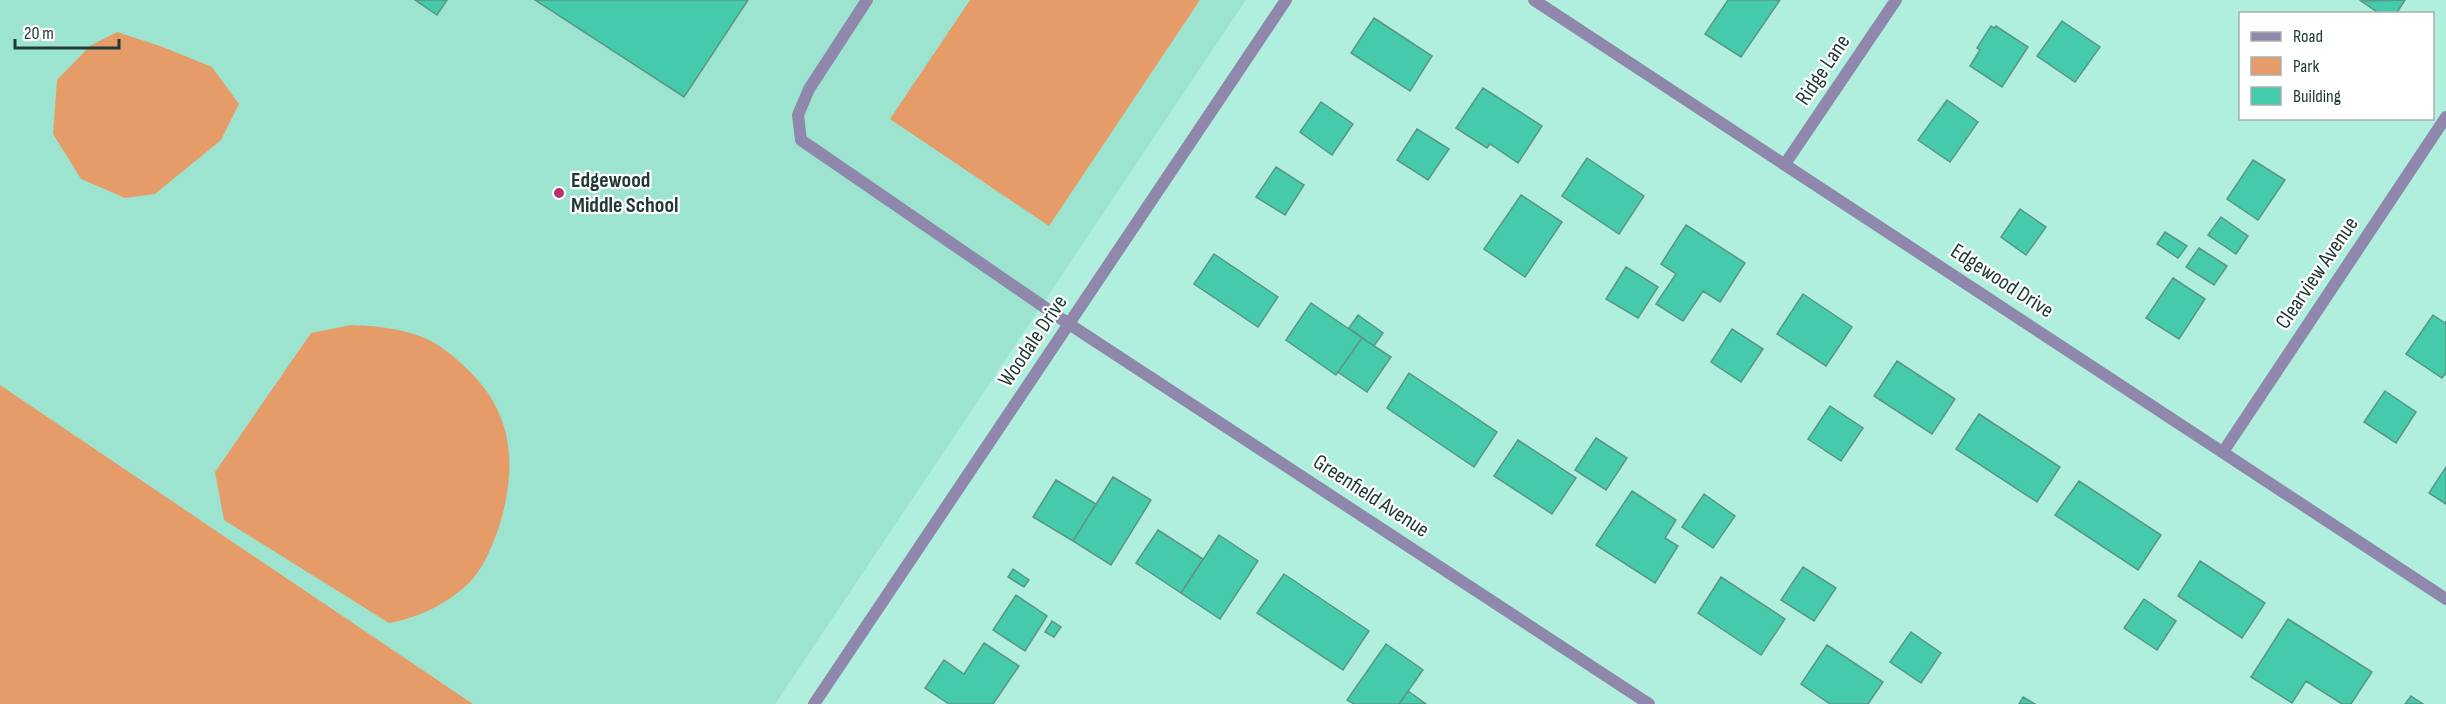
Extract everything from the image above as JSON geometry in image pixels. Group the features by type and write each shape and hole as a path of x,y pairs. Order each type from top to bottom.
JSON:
{"street":[{"name":"Greenfield Avenue","path":"867,0 809,89 798,115 801,140 1069,324 1649,704"},
{"name":"Woodale Drive","path":"814,704 1286,0"},
{"name":"Edgewood Drive","path":"1534,0 2446,599"},
{"name":"Ridge Lane","path":"1785,164 1896,0"},
{"name":"Clearview Avenue","path":"2223,452 2446,117"}],"shaded area":[{"name":"Edgewood Middle School","path":"0,0 1246,0 775,704 473,704 0,385"}],"green space":[{"path":"970,0 1200,0 1049,226 890,119"},
{"path":"117,32 163,47 212,67 239,104 221,140 155,194 125,198 81,179 53,134 57,80 90,46"},
{"path":"351,325 405,331 428,339 444,349 480,383 493,401 502,420 507,440 509,482 505,504 499,527 479,571 469,583 442,604 411,618 389,623 224,520 215,472 311,333"},
{"path":"0,385 473,704 0,704"}],"building":[{"path":"415,0 447,0 437,15"},
{"path":"535,0 748,0 684,97"},
{"path":"1728,0 1780,0 1741,57 1705,34"},
{"path":"2405,0 2397,12 2377,12 2361,1"},
{"path":"1374,18 1432,56 1410,91 1351,53"},
{"path":"2062,21 2100,47 2075,82 2037,56"},
{"path":"1991,26 1994,28 1996,26 2028,47 2002,87 1970,66 1980,50 1977,48"},
{"path":"1483,88 1542,126 1518,163 1490,144 1487,148 1456,128"},
{"path":"1947,100 1978,122 1950,162 1918,140"},
{"path":"1321,102 1353,124 1332,155 1300,132"},
{"path":"1417,129 1449,149 1428,180 1397,160"},
{"path":"1587,158 1644,196 1619,234 1562,196"},
{"path":"2253,160 2285,180 2258,220 2227,199"},
{"path":"1276,167 1304,185 1285,215 1256,197"},
{"path":"1521,195 1562,222 1525,277 1484,249"},
{"path":"2020,209 2046,227 2026,255 2001,237"},
{"path":"2221,217 2248,236 2236,254 2208,235"},
{"path":"1686,225 1745,263 1720,302 1703,291 1683,321 1656,304 1676,274 1661,264"},
{"path":"2165,232 2187,246 2178,258 2157,244"},
{"path":"2199,248 2227,266 2214,285 2186,267"},
{"path":"1214,254 1278,297 1258,327 1194,284"},
{"path":"1626,267 1658,287 1638,318 1606,299"},
{"path":"2173,278 2205,299 2179,339 2146,318"},
{"path":"1803,294 1852,327 1826,366 1777,334"},
{"path":"1311,303 1362,338 1336,375 1286,340"},
{"path":"1358,315 1383,333 1374,346 1349,328"},
{"path":"2433,315 2445,323 2446,321 2446,373 2442,378 2406,354"},
{"path":"1732,329 1763,349 1741,382 1711,362"},
{"path":"1362,338 1391,357 1367,392 1338,372"},
{"path":"1897,361 1955,399 1932,434 1874,396"},
{"path":"1409,373 1497,432 1474,467 1387,408"},
{"path":"2385,391 2416,412 2396,443 2364,422"},
{"path":"1830,406 1863,428 1841,461 1808,439"},
{"path":"1979,414 2060,467 2037,502 1956,449"},
{"path":"1596,438 1627,458 1606,490 1575,470"},
{"path":"1518,440 1576,478 1552,514 1494,476"},
{"path":"2446,467 2446,504 2429,493"},
{"path":"1113,477 1151,500 1111,565 1073,541"},
{"path":"1056,480 1096,504 1073,541 1033,517"},
{"path":"2079,481 2161,535 2138,570 2055,515"},
{"path":"1632,491 1676,520 1665,538 1678,546 1655,583 1596,545"},
{"path":"1704,494 1735,516 1713,548 1682,527"},
{"path":"1158,530 1203,559 1181,593 1136,563"},
{"path":"1219,535 1258,561 1220,619 1181,593"},
{"path":"2200,561 2265,603 2242,638 2178,596"},
{"path":"1803,567 1836,588 1814,621 1781,600"},
{"path":"1013,569 1029,580 1024,587 1008,577"},
{"path":"1284,574 1369,631 1343,670 1257,613"},
{"path":"1721,577 1785,619 1761,655 1698,613"},
{"path":"1016,595 1047,616 1025,651 993,630"},
{"path":"2144,599 2176,621 2157,650 2124,628"},
{"path":"2288,619 2372,672 2351,704 2342,704 2306,681 2292,703 2251,677"},
{"path":"1052,621 1061,627 1054,637 1045,632"},
{"path":"1911,632 1941,653 1921,683 1890,662"},
{"path":"984,643 1019,666 993,704 949,704 925,688 944,660 964,674"},
{"path":"1386,644 1423,670 1399,704 1354,704 1347,700"},
{"path":"1827,645 1883,682 1868,704 1830,704 1801,684"},
{"path":"1408,691 1426,704 1399,704"},
{"path":"2411,696 2423,704 2405,704"},
{"path":"2023,697 2035,704 2019,704"}],"place":[{"name":"Edgewood Middle School","path":"559,193"}]}
